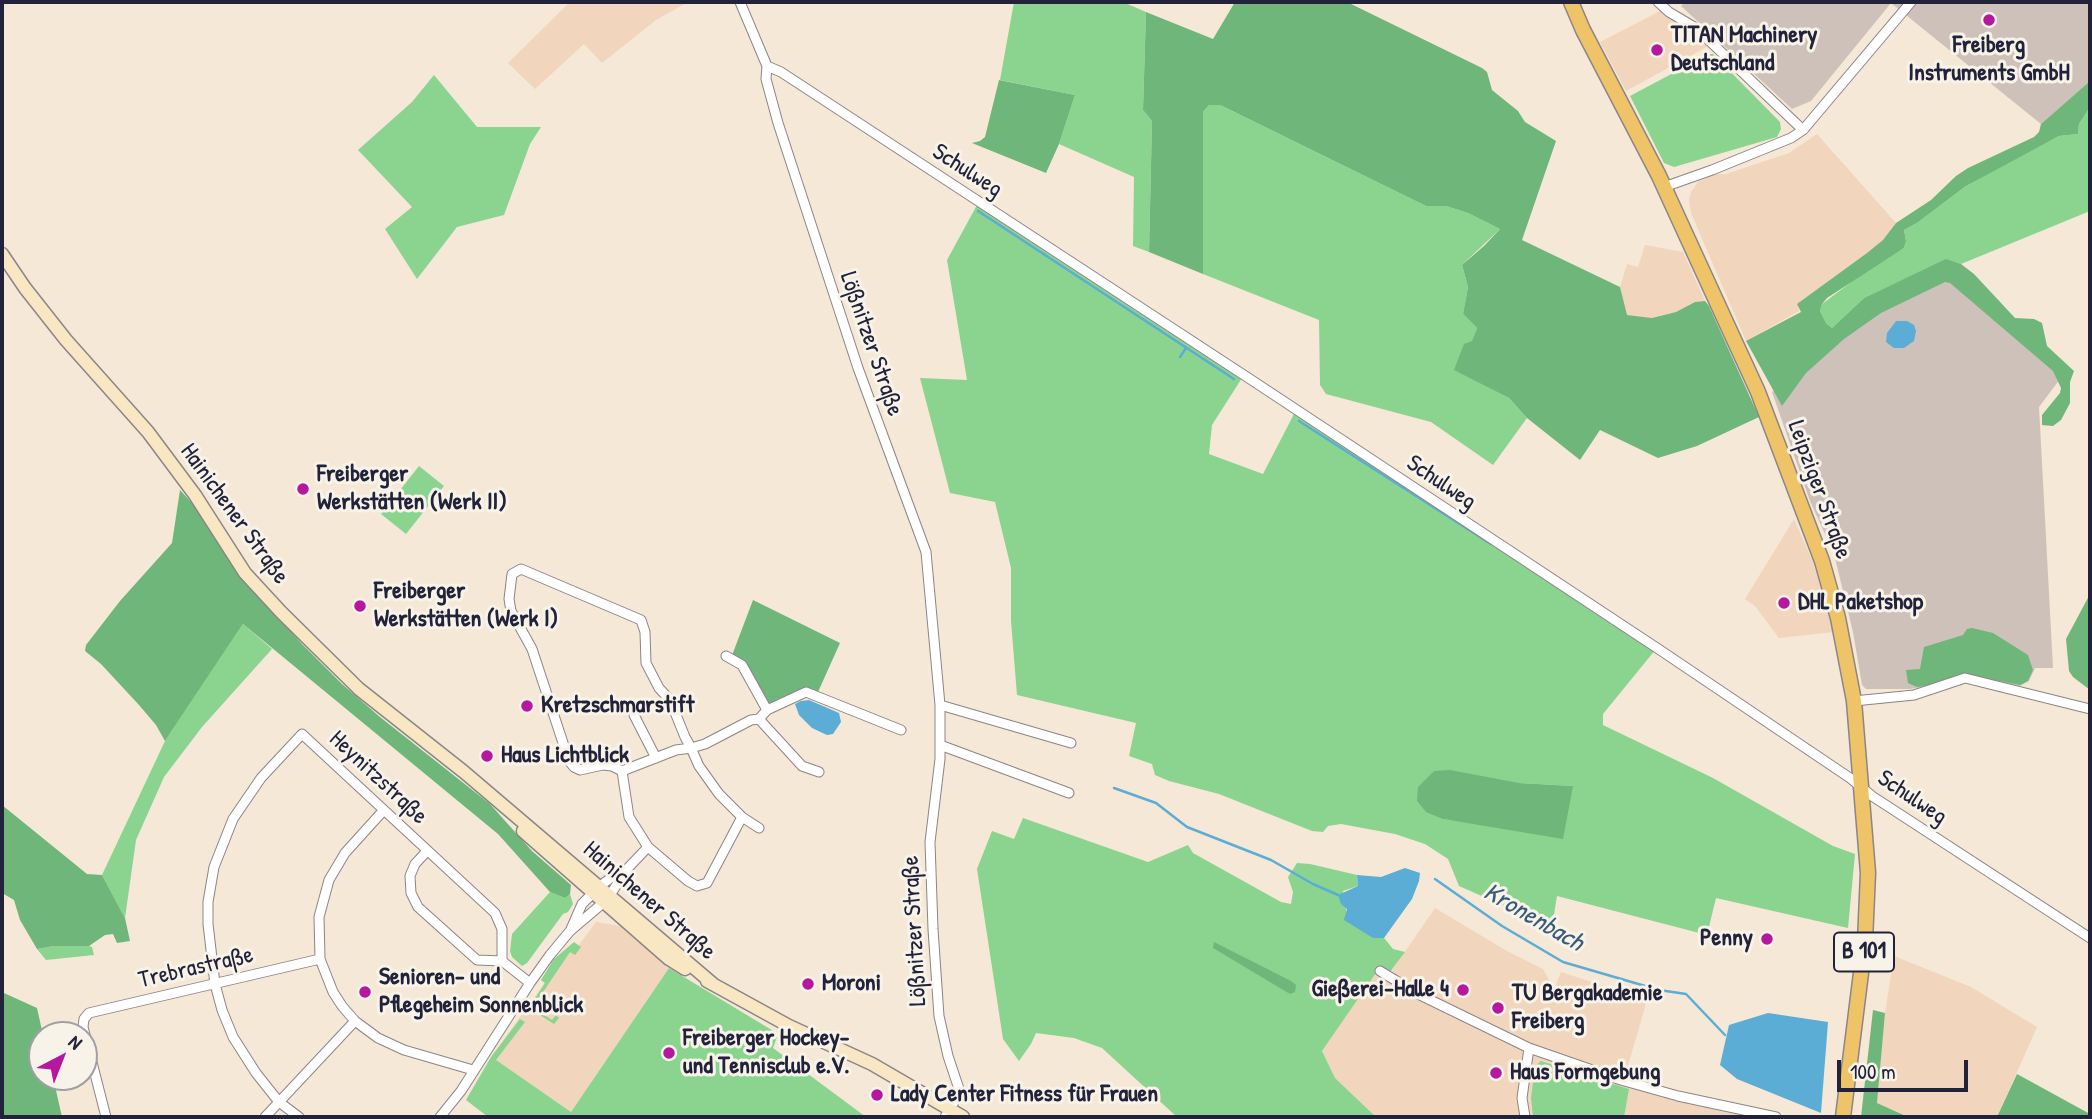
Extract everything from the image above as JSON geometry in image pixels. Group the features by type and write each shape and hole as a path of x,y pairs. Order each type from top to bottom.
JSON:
{"main road":[{"name":"Leipziger Straße","path":"1571,2 1664,187 1758,392 1822,561 1838,618 1854,701 1867,864 1865,940 1843,1117"},
{"name":"Hainichener Straße","path":"2,254 66,340 148,432 195,495 238,563 261,591 359,689 493,796 596,890 713,984 789,1026 872,1064 948,1114 963,1117"}],"street":[{"name":"Lößnitzer Straße","path":"740,2 767,66 766,79 803,200 863,381 926,552 940,705 940,745 930,855 939,1016 960,1092 948,1114"},
{"path":"1658,2 1674,16 1696,28 1803,130"},
{"path":"1664,187 1791,138 1803,130 1911,2"},
{"name":"Schulweg","path":"767,66 781,72 1272,394 2090,938"},
{"path":"622,771 612,765 580,770 569,761 532,649 511,611 509,599 512,574 521,569 640,620 645,632 646,663 670,700 699,766 719,794 742,817 759,828"},
{"path":"726,656 742,665 767,710"},
{"path":"1854,701 1914,695 1965,678 2090,709"},
{"path":"622,771 676,750 705,744 751,720 759,719 767,710 806,692 901,730"},
{"path":"940,705 1071,743"},
{"path":"634,715 656,758"},
{"path":"759,719 802,766 819,772"},
{"name":"Heynitzstraße","path":"215,984 208,923 211,883 218,852 233,819 251,791 302,734 500,920 502,961"},
{"path":"940,745 1069,793"},
{"path":"622,771 629,817 648,846 697,886 707,883 742,817"},
{"path":"383,811 345,853 329,880 318,918 320,959 333,992 355,1021 378,1038 393,1046 473,1070"},
{"path":"440,1117 456,1099 530,983 570,931 607,899 627,869 648,846"},
{"name":"Heynitzstraße","path":"427,851 415,864 410,876 411,893 418,907 477,960 502,961 530,983"},
{"path":"570,931 582,904 612,877 627,869"},
{"name":"Trebrastraße","path":"106,1117 83,1027 84,1019 89,1013 320,959"},
{"path":"1380,971 1418,994 1528,1048 1599,1074 1667,1093 1776,1117"},
{"path":"215,984 222,1010 243,1054 279,1102 299,1117"},
{"path":"265,1117 355,1021"},
{"path":"1525,1117 1522,1098 1528,1048"}],"shaded area":[{"path":"570,2 688,2 656,20 602,63 584,44 535,89 508,63"},
{"path":"1685,2 2090,2 2090,81 2041,124 1891,3 1811,101 1792,109 1681,6"},
{"path":"1662,10 1710,45 1626,91 1600,42"},
{"path":"1817,134 1896,223 1883,240 1798,304 1799,311 1746,341 1691,213 1691,192 1698,182 1715,174 1726,174 1789,153"},
{"path":"1645,245 1683,252 1705,301 1695,302 1676,312 1652,318 1626,315 1620,287 1627,264 1638,267"},
{"path":"1945,262 2066,371 2039,407 2053,668 2035,668 2029,681 2020,686 1964,675 1936,685 1909,689 1866,689 1862,685 1853,632 1834,554 1810,501 1772,392"},
{"path":"1794,519 1812,560 1835,632 1779,638 1755,606 1745,599"},
{"name":"TU Bergakademie Freiberg","path":"1435,908 1543,969 1554,989 1561,972 1647,1000 1623,1083 1752,1117 1376,1117 1335,1078 1322,1051 1380,966 1391,972"},
{"path":"596,922 620,926 669,968 571,1112 491,1057 564,956 579,945"},
{"path":"1894,956 1971,987 2037,1027 1997,1117 1908,1117 1877,1103 1885,1013"}],"green space":[{"path":"1014,2 1123,2 1146,12 1143,110 1152,121 1149,252 1133,246 1134,177 1059,144 1075,95 1000,80"},
{"path":"1235,2 1347,2 1482,68 1487,72 1492,90 1518,111 1525,122 1556,141 1522,240 1620,287 1627,315 1652,318 1676,312 1695,302 1705,301 1759,417 1697,446 1658,458 1600,430 1580,460 1527,418 1509,398 1454,370 1464,344 1472,341 1477,328 1463,314 1468,287 1462,265 1500,229 1468,213 1446,206 1426,206 1220,105 1209,105 1203,112 1203,274 1149,252 1152,121 1143,110 1146,12 1213,39"},
{"path":"1713,54 1780,122 1781,129 1777,137 1674,167 1664,163 1630,96"},
{"path":"434,75 477,127 541,127 530,144 504,215 457,227 417,279 385,229 412,207 358,150 412,102"},
{"path":"999,80 1075,95 1046,173 972,143 985,137"},
{"path":"2090,81 2090,107 2079,124 2078,134 2059,136 1966,186 1904,230 1904,248 1827,298 1820,311 1832,328 1864,298 1946,259 1961,264 1974,274 2015,318 2034,319 2042,323 2047,346 2074,371 2070,382 2070,403 2061,420 2053,426 2042,425 2042,415 2060,393 2061,388 2053,371 1950,283 1945,282 1881,313 1844,339 1806,373 1782,406 1746,341 1801,312 1797,304 1867,253 1883,240 1896,223 1931,200 1956,176 2034,137 2041,124"},
{"path":"1209,105 1220,105 1426,206 1446,206 1468,213 1500,229 1462,265 1468,287 1463,314 1477,328 1472,342 1455,369 1509,398 1527,418 1493,465 1431,422 1326,394 1320,385 1319,320 1203,274 1203,112"},
{"path":"2090,107 2090,211 1961,264 1946,260 1864,298 1832,328 1826,323 1820,311 1822,304 1862,274 1904,248 1904,230 1966,186 2001,166 2059,136 2078,134 2079,124"},
{"path":"977,205 1242,378 1212,425 1209,454 1263,474 1294,414 1656,649 1603,714 1603,725 1713,778 1833,846 1855,854 1848,928 1716,898 1707,935 1557,896 1552,927 1459,886 1448,859 1425,844 1395,834 1341,824 1328,826 1323,832 1312,831 1219,794 1169,781 1155,775 1152,764 1129,756 1136,723 1017,695 1011,621 1011,568 995,502 950,493 920,378 967,380 947,260","holes":["1519,783 1573,786 1480,824 1443,819"]},
{"path":"419,466 444,486 406,534 381,514"},
{"path":"180,490 201,513 235,568 302,644 380,717 490,804 532,851 571,885 570,894 565,898 550,892 498,834 243,624 165,741 139,705 101,664 85,651 86,645 120,601 172,543"},
{"path":"2090,594 2090,690 2069,671 2066,639"},
{"path":"753,600 840,643 818,692 806,692 767,710 742,665 731,658"},
{"path":"243,624 272,649 202,727 164,777 136,840 125,918 102,875 165,741"},
{"path":"1967,629 1993,633 2028,655 2033,670 2028,681 2020,685 1964,674 1936,684 1917,687 1908,683 1906,670 1920,669 1924,647 1963,635"},
{"path":"1450,770 1519,783 1573,786 1563,839 1443,819 1426,812 1417,801 1418,787 1434,771"},
{"path":"2,805 87,874 102,875 125,918 130,941 117,943 113,934 105,935 89,946 37,949 20,920 14,900 2,893"},
{"path":"1023,818 1148,862 1188,845 1193,853 1281,902 1291,904 1293,892 1288,877 1297,863 1357,875 1358,886 1343,891 1347,915 1373,938 1384,938 1393,949 1405,952 1390,972 1380,967 1322,1051 1335,1078 1376,1117 1177,1117 1102,1048 1074,1038 1036,1033 1019,1061 1003,1039 977,869 992,831 1014,839"},
{"path":"550,892 565,898 570,894 573,904 522,966 512,957 510,951 512,934"},
{"path":"574,942 581,947 575,955 570,952 537,1001 542,1005 538,1011 552,1020 556,1015 559,1018 554,1024 529,1008 545,983 541,980 554,959"},
{"path":"1214,942 1291,981 1296,985 1295,992 1290,994 1213,948"},
{"path":"89,946 92,947 94,955 46,960 37,949"},
{"path":"669,968 775,1032 777,1037 773,1048 866,1117 488,1117 466,1100 491,1057 520,1019 525,1022 496,1060 571,1112"},
{"path":"4,993 37,1008 40,1021 28,1021 28,1091 56,1091 62,1117 2,1117"},
{"path":"1873,1010 1885,1013 1877,1103 1908,1117 1861,1117"},
{"path":"1541,1061 1629,1089 1624,1117 1533,1117 1531,1098 1535,1066"},
{"path":"2017,1074 2090,1114 2090,1117 1997,1117"}],"water":[{"path":"1896,321 1907,321 1914,325 1916,331 1914,341 1904,348 1894,348 1886,342 1887,333"},
{"path":"809,700 839,713 841,722 833,734 827,735 812,728 799,715 795,704"},
{"path":"1405,868 1420,873 1419,881 1412,899 1384,938 1373,938 1344,920 1347,909 1341,904 1338,895 1358,886 1357,875 1381,877"},
{"path":"1768,1013 1828,1022 1821,1113 1737,1079 1720,1065 1729,1025"}],"waterway":[{"path":"978,211 1234,379"},
{"path":"1180,357 1186,348"},
{"path":"1299,421 1491,544"},
{"name":"Kronenbach","path":"1114,788 1156,803 1187,827 1271,860 1338,895"},
{"name":"Kronenbach","path":"1435,879 1502,926 1563,962 1659,990 1686,994 1725,1035"}],"place":[{"name":"Freiberg Instruments GmbH","path":"1989,20"},
{"name":"TITAN Machinery Deutschland","path":"1657,50"},
{"name":"Freiberger Werkstätten (Werk II)","path":"303,489"},
{"name":"DHL Paketshop","path":"1784,603"},
{"name":"Freiberger Werkstätten (Werk I)","path":"360,606"},
{"name":"Kretzschmarstift","path":"527,706"},
{"name":"Haus Lichtblick","path":"487,756"},
{"name":"Penny","path":"1767,939"},
{"name":"Moroni","path":"808,984"},
{"name":"Gießerei-Halle 4","path":"1463,990"},
{"name":"Senioren- und Pflegeheim Sonnenblick","path":"365,992"},
{"name":"TU Bergakademie Freiberg","path":"1498,1008"},
{"name":"Freiberger Hockey- und Tennisclub e.V.","path":"669,1053"},
{"name":"Haus Formgebung","path":"1496,1073"},
{"name":"Lady Center Fitness für Frauen","path":"877,1095"}]}
